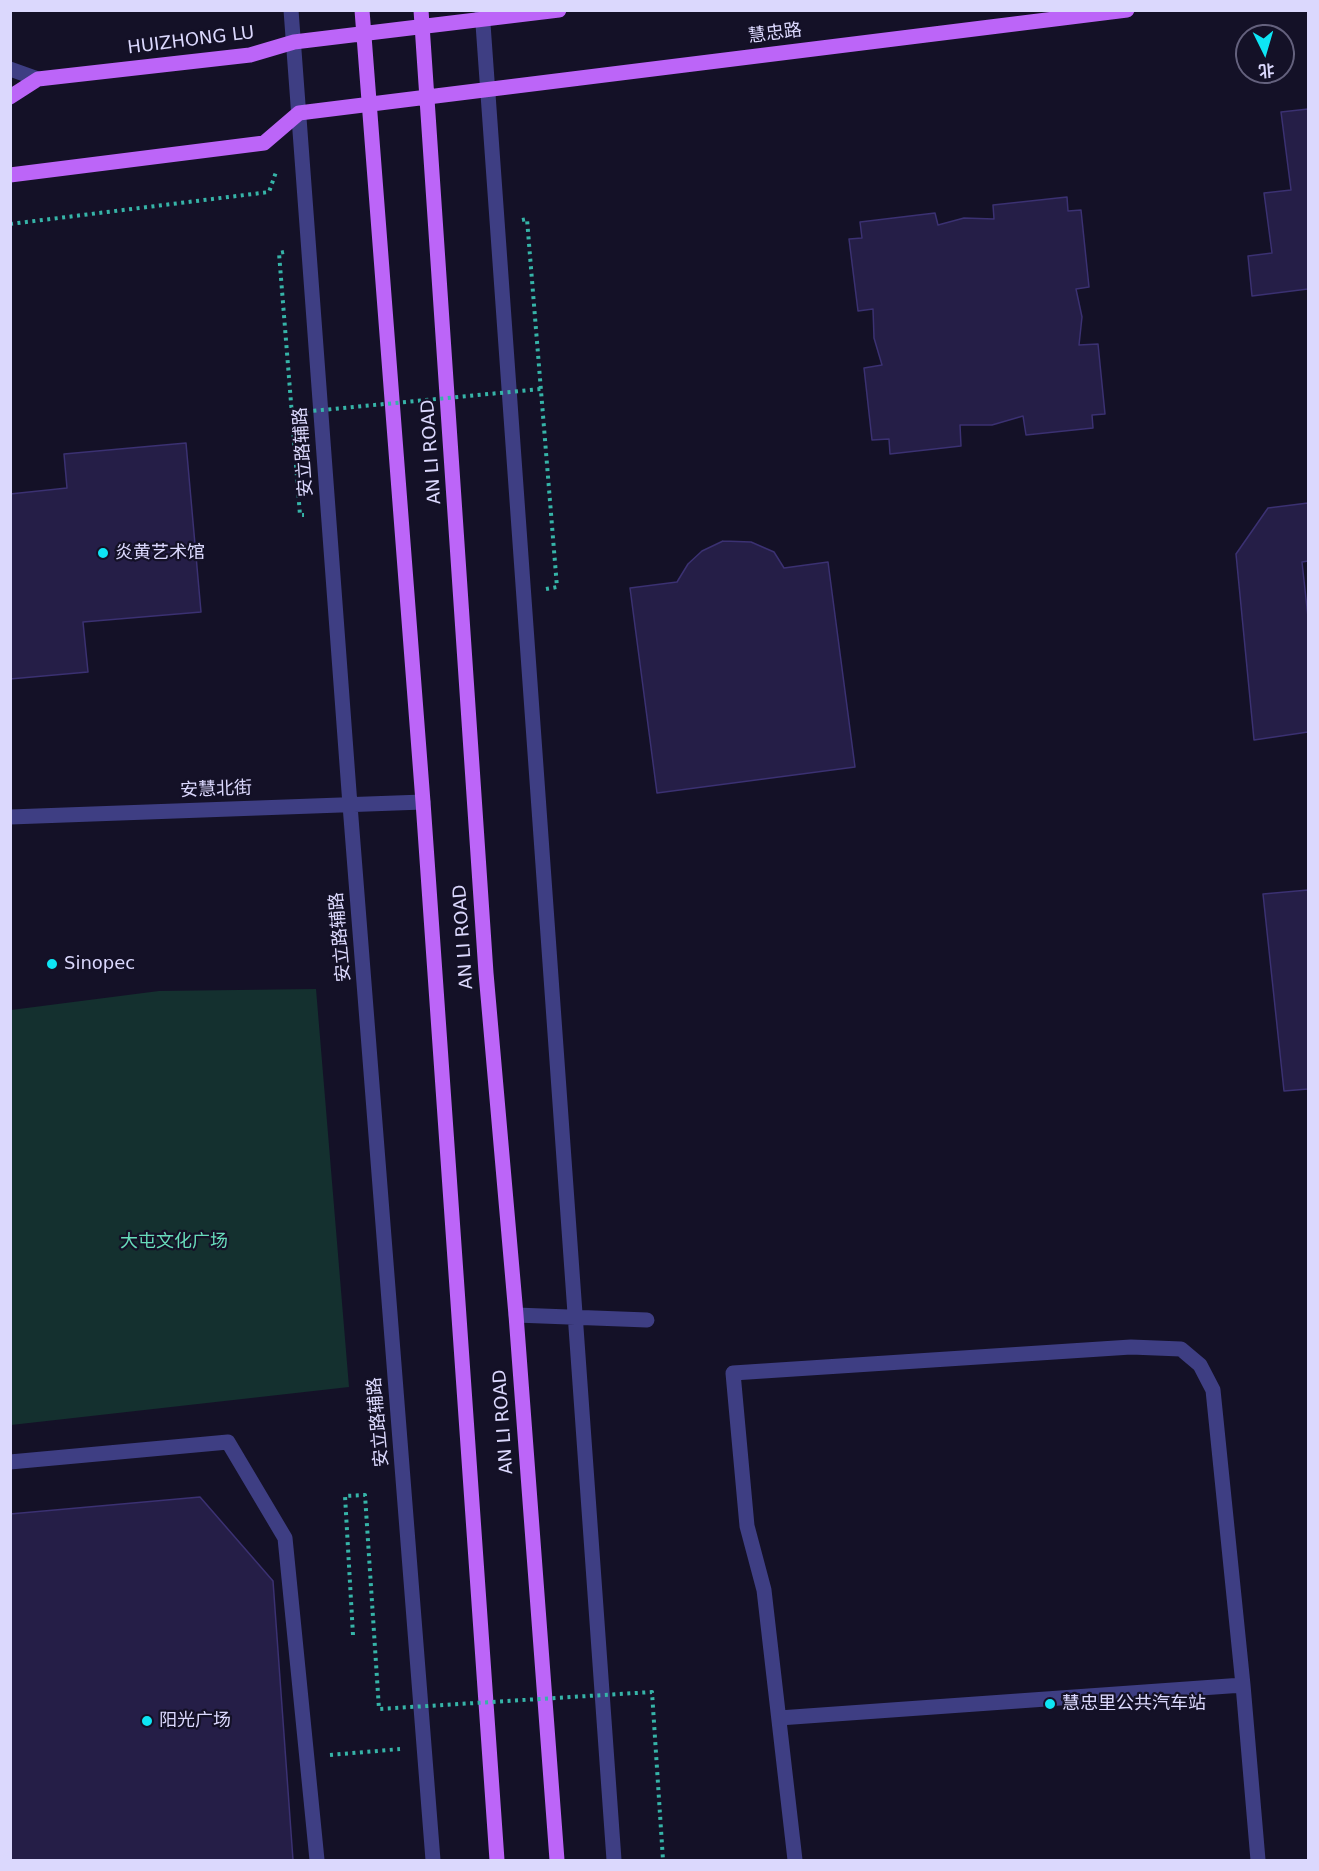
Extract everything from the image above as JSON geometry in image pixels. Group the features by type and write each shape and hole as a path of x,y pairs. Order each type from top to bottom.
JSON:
{"main road":[{"name":"AN LI ROAD","path":"362,10 367,104 423,802 497,1860"},
{"name":"AN LI ROAD","path":"422,10 486,973 516,1315 557,1860"},
{"name":"HUIZHONG LU","path":"10,97 38,79 250,55 294,42 423,27 482,15 559,10"},
{"name":"慧忠路","path":"367,104 1127,10"},
{"path":"11,175 264,143 299,113 367,104"}],"street":[{"name":"安立路辅路","path":"291,10 350,805 433,1860"},
{"path":"482,15 614,1860"},
{"path":"10,69 38,79"},
{"name":"安慧北街","path":"10,817 423,802"},
{"path":"516,1315 647,1320"},
{"path":"795,1860 764,1590 747,1526 733,1373 1131,1347 1181,1349 1200,1365 1213,1390 1258,1860"},
{"path":"10,1461 228,1442 285,1538 317,1860"},
{"path":"779,1718 1243,1686"}],"path":[{"path":"10,224 269,192 280,162"},
{"path":"527,219 557,587"},
{"path":"279,253 300,515"},
{"path":"291,413 541,389"},
{"path":"353,1635 345,1497 365,1495 379,1709 652,1692 663,1860"},
{"path":"307,1757 424,1747"}],"green space":[{"name":"大屯文化广场","path":"316,989 349,1387 11,1425 11,1010 159,991"}],"building":[{"path":"1308,109 1308,289 1252,296 1248,256 1272,253 1264,193 1291,190 1281,112"},
{"path":"1067,197 1068,211 1081,210 1089,287 1076,289 1082,317 1079,345 1098,344 1105,414 1092,415 1093,428 1026,435 1023,416 992,425 960,425 961,446 890,454 889,439 872,440 864,368 882,365 874,338 873,309 858,311 849,239 862,238 860,222 935,213 938,225 964,218 994,219 993,205"},
{"name":"炎黄艺术馆","path":"186,443 201,612 83,622 88,672 10,679 10,494 67,488 64,454"},
{"path":"1308,503 1308,561 1302,562 1308,617 1308,732 1254,740 1236,554 1268,508"},
{"path":"723,541 751,542 774,552 784,568 828,562 855,767 657,793 630,588 677,582 688,564 702,551"},
{"path":"1308,890 1308,1089 1284,1091 1263,894"},
{"name":"阳光广场","path":"200,1497 273,1581 293,1860 10,1860 10,1514"}],"place":[{"name":"炎黄艺术馆","path":"103,553"},
{"name":"Sinopec","path":"52,964"},
{"name":"慧忠里公共汽车站","path":"1050,1704"},
{"name":"阳光广场","path":"147,1721"}]}
